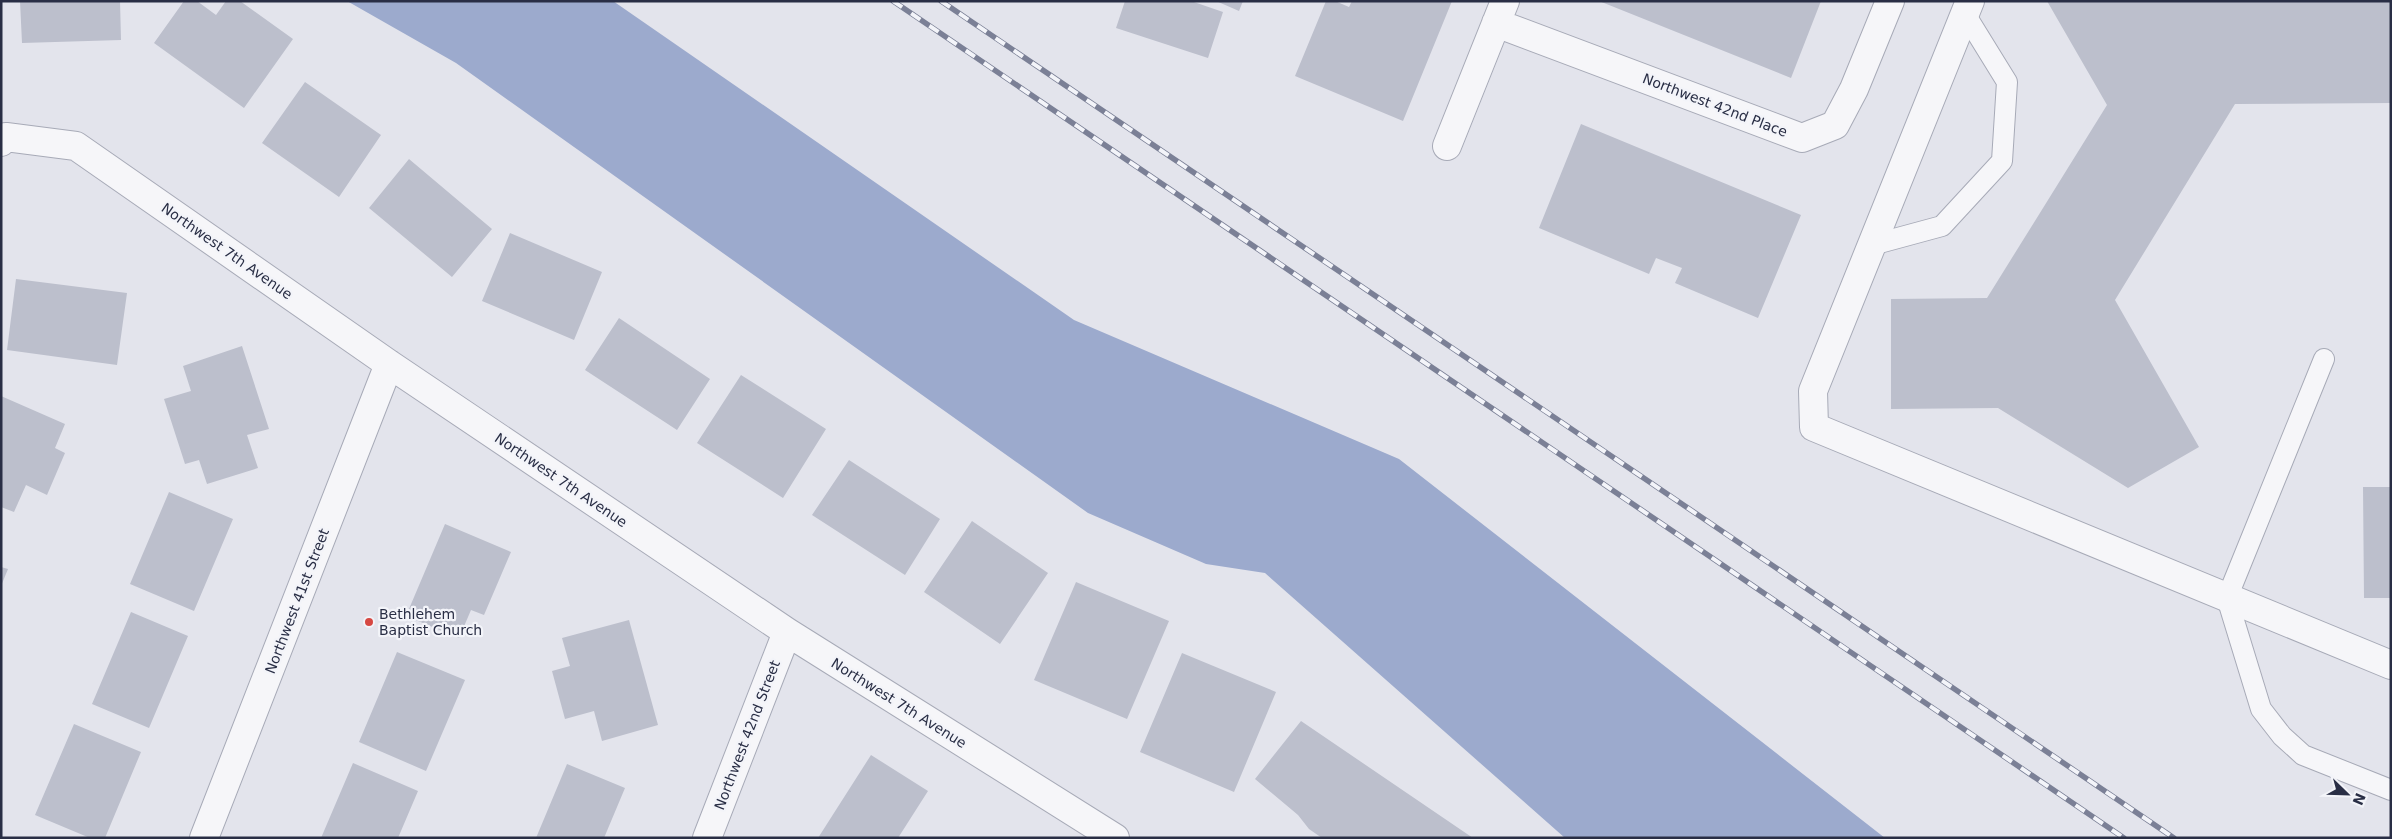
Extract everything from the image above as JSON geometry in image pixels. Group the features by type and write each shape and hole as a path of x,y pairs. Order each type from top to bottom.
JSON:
{"street":[{"name":"Northwest 42nd Place","path":"1448,146 1500,12 1802,138 1836,125 1854,89 1890,1"},
{"path":"1968,8 1812,391 1814,427 2391,665"},
{"name":"Northwest 7th Avenue","path":"4,139 76,146 389,364 787,632 1115,838"},
{"name":"Northwest 41st Street","path":"204,838 389,364"},
{"name":"Northwest 42nd Street","path":"707,838 787,632"}],"lane":[{"path":"1872,245 1942,226 2002,161 2007,82 1968,8"},
{"path":"2324,358 2227,598 2261,709 2282,736 2303,755 2391,790"}],"water":[{"path":"347,1 613,1 1074,320 1399,459 1885,838 1565,838 1265,573 1206,564 1088,513 456,63"}],"building":[{"path":"20,1 120,1 121,40 22,43"},
{"path":"184,1 197,1 216,15 226,1 240,1 293,39 244,108 154,43"},
{"path":"1125,1 1191,1 1223,12 1208,58 1116,28"},
{"path":"1216,1 1243,1 1239,11"},
{"path":"1326,1 1335,1 1349,7 1352,1 1452,1 1403,121 1295,76"},
{"path":"1599,1 1821,1 1791,78"},
{"path":"2047,1 2391,1 2391,103 2235,104 2115,300 2199,447 2128,488 1998,408 1891,409 1891,299 1987,298 2107,105"},
{"path":"305,82 381,135 339,197 262,143"},
{"path":"1581,124 1801,215 1758,318 1675,283 1682,268 1656,258 1649,274 1539,228"},
{"path":"409,159 492,229 452,277 369,208"},
{"path":"510,233 602,272 574,340 482,301"},
{"path":"16,279 127,293 117,365 7,350"},
{"path":"619,318 710,379 677,430 585,370"},
{"path":"242,346 269,429 247,435 258,468 207,484 199,460 185,464 164,399 191,391 183,366"},
{"path":"741,375 826,429 783,498 697,443"},
{"path":"1,396 65,424 55,448 65,453 47,495 26,485 14,512 1,507"},
{"path":"849,460 940,519 905,575 812,515"},
{"path":"2363,487 2391,487 2391,598 2364,598"},
{"path":"169,492 233,519 194,611 130,584"},
{"path":"972,521 1048,573 1000,644 924,592"},
{"path":"445,524 511,552 484,615 471,610 459,638 406,616"},
{"path":"1,567 8,569 1,586"},
{"path":"1076,582 1169,621 1127,719 1034,680"},
{"path":"131,612 188,636 149,728 92,704"},
{"path":"629,620 658,725 602,741 594,711 565,719 552,671 570,666 562,638"},
{"path":"397,652 465,680 426,771 359,742"},
{"path":"1182,653 1276,692 1234,792 1140,752"},
{"path":"1301,721 1473,838 1322,838 1309,829 1298,815 1255,779"},
{"path":"74,724 141,752 105,838 90,838 35,815"},
{"path":"871,755 928,791 898,838 818,838"},
{"path":"353,763 418,791 398,838 321,838"},
{"path":"567,764 625,788 604,838 536,838"}],"railway":[{"path":"893,1 2124,838"},
{"path":"941,1 2174,838"}],"place":[{"name":"Bethlehem Baptist Church","path":"369,622"}]}
